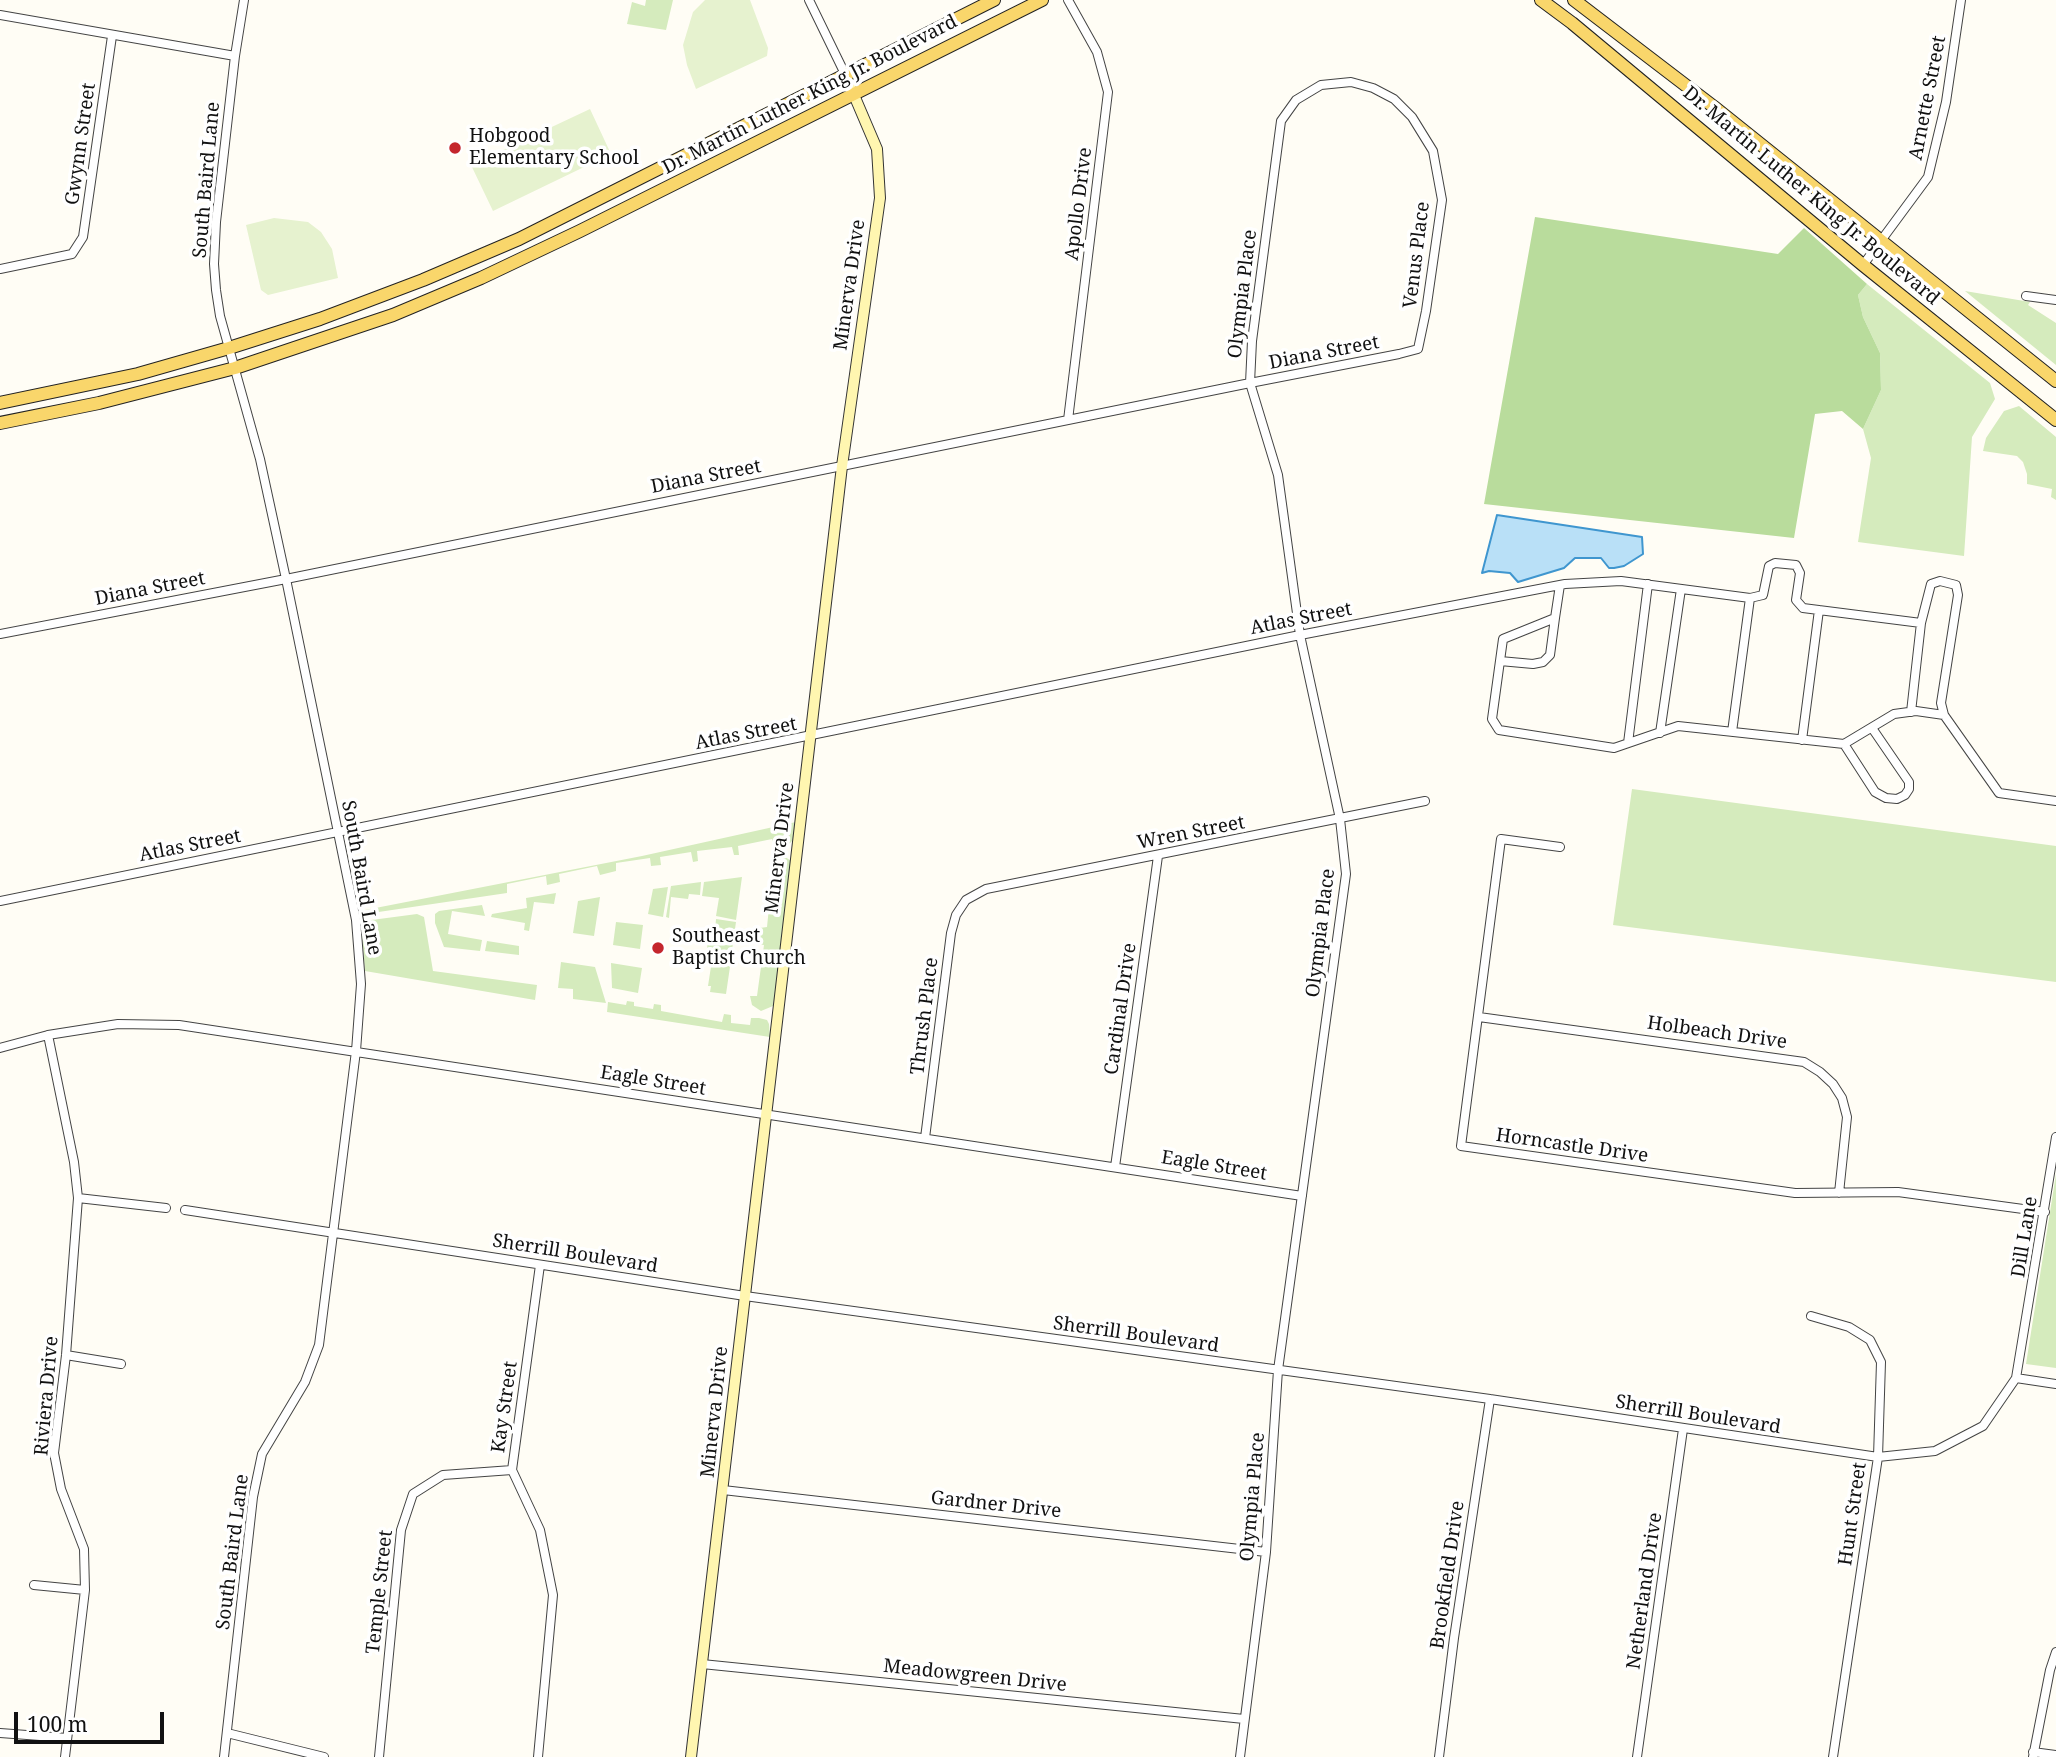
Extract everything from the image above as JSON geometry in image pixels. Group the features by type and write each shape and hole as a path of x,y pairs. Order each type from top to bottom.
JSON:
{"main road":[{"name":"Dr. Martin Luther King Jr. Boulevard","path":"0,402 138,374 229,348 320,319 425,279 519,239 994,0"},
{"name":"Dr. Martin Luther King Jr. Boulevard","path":"0,423 99,403 235,368 393,315 481,278 1042,0"},
{"name":"Dr. Martin Luther King Jr. Boulevard","path":"1541,0 1583,31 1863,265 2056,420"},
{"name":"Dr. Martin Luther King Jr. Boulevard","path":"1574,0 1714,107 2056,381"}],"street":[{"name":"South Baird Lane","path":"224,1757 253,1497 262,1454 305,1382 319,1345 362,984 356,920 286,579 260,460 220,316 214,264 216,222 244,0"},
{"name":"Minerva Drive","path":"691,1757 842,466 880,198 877,149 855,95 808,0"},
{"name":"Apollo Drive","path":"1068,419 1108,92 1097,52 1069,0"},
{"name":"Arnette Street","path":"1863,265 1928,177 1946,102 1962,0"},
{"path":"0,15 235,57"},
{"name":"Gwynn Street","path":"0,269 72,254 83,237 112,36"},
{"name":"Venus Place","path":"1350,82 1373,88 1394,99 1412,117 1433,151 1442,200 1418,349"},
{"name":"Olympia Place","path":"1240,1757 1266,1552 1278,1370 1346,874 1340,819 1300,635 1278,475 1250,383 1252,341 1281,121 1296,100 1321,85 1350,82"},
{"path":"2026,296 2056,300"},
{"name":"Diana Street","path":"0,634 286,579 1418,349"},
{"path":"1732,732 1750,598 1763,595 1769,566 1775,562 1796,565 1800,573 1796,600 1803,608 1922,623"},
{"name":"Atlas Street","path":"0,901 1300,635 1560,585 1587,581 1621,581 1750,598"},
{"path":"1911,712 1922,623 1931,584 1940,582 1956,585 1958,595 1941,703 1944,715 1999,793 2056,801"},
{"path":"1628,743 1648,584"},
{"path":"1500,661 1533,664 1543,662 1550,655 1560,585"},
{"path":"1660,733 1681,589"},
{"path":"1802,740 1819,610"},
{"path":"1555,618 1503,639 1492,719 1499,730 1614,748 1678,726 1844,744 1894,714 1911,712 1944,715"},
{"path":"1844,744 1875,792 1886,798 1897,799 1905,795 1909,782 1872,728"},
{"name":"Wren Street","path":"965,900 986,889 1425,801"},
{"name":"Horncastle Drive","path":"1560,847 1501,839 1461,1146 1795,1194 1898,1192 2045,1212"},
{"name":"Cardinal Drive","path":"1115,1167 1158,856"},
{"name":"Thrush Place","path":"925,1138 951,933 956,915 965,900"},
{"name":"Holbeach Drive","path":"1479,1017 1804,1062 1821,1072 1842,1098 1847,1117 1839,1193"},
{"name":"Eagle Street","path":"0,1048 48,1035 118,1024 179,1025 1302,1196"},
{"name":"Riviera Drive","path":"48,1035 74,1163 78,1198 66,1355 54,1453 61,1489 84,1549 85,1590 65,1757"},
{"name":"Dill Lane","path":"2024,1341 2056,1137"},
{"path":"78,1198 166,1208"},
{"name":"Sherrill Boulevard","path":"185,1210 745,1296 1490,1399 1878,1457 1936,1451 1983,1426 2017,1378 2024,1341"},
{"name":"Kay Street","path":"538,1757 553,1595 540,1530 512,1470 540,1265"},
{"name":"Hunt Street","path":"1811,1316 1849,1327 1870,1340 1881,1362 1878,1457 1833,1757"},
{"path":"66,1355 121,1364"},
{"path":"2017,1378 2056,1384"},
{"name":"Brookfield Drive","path":"1439,1757 1490,1399"},
{"name":"Netherland Drive","path":"1637,1757 1684,1429"},
{"name":"Temple Street","path":"379,1757 401,1530 413,1494 443,1475 512,1470"},
{"name":"Gardner Drive","path":"723,1490 1266,1552"},
{"path":"34,1585 85,1590"},
{"path":"2056,1652 2033,1755 2056,1755"},
{"name":"Meadowgreen Drive","path":"702,1664 1244,1719"},
{"path":"0,1732 67,1738"},
{"path":"227,1733 324,1757"}],"green space":[{"path":"646,0 673,0 666,30 627,24 632,2 645,6"},
{"path":"705,0 750,0 768,48 767,56 696,89 683,45 693,12"},
{"path":"590,109 611,154 493,211 471,165"},
{"path":"1535,217 1778,254 1804,228 1867,284 1858,295 1863,317 1880,353 1881,390 1863,429 1842,411 1815,414 1794,538 1484,504"},
{"path":"274,218 308,222 321,232 332,249 338,278 268,295 261,290 246,225"},
{"path":"1867,284 1990,383 1995,399 1972,437 1964,556 1858,542 1871,458 1863,429 1881,390 1880,353 1863,317 1858,295"},
{"path":"1965,291 2030,302 2028,305 2056,323 2056,365"},
{"path":"2019,406 2056,437 2056,500 2051,497 2052,489 2027,484 2023,462 2017,456 1983,451 1986,438 2004,411"},
{"path":"1632,789 2056,846 2056,982 1613,925"},
{"path":"796,822 793,840 788,845 775,848 772,839 738,846 739,855 734,855 732,847 697,851 698,861 693,862 691,852 660,857 661,865 651,866 650,858 616,863 616,871 600,875 597,866 559,874 560,882 547,885 546,876 507,884 507,893 365,914 360,911 642,856"},
{"path":"784,856 791,861 778,975 773,1006 761,1011 752,1005 750,996 757,996 764,945 758,944 760,928 767,927 774,858"},
{"path":"742,877 736,920 716,916 719,898 702,896 704,882"},
{"path":"701,882 700,895 689,894 688,899 671,897 669,918 666,917 671,886"},
{"path":"668,887 663,917 648,914 653,889"},
{"path":"556,893 554,904 534,902 529,931 524,930 525,923 491,917 492,914 527,908 526,898"},
{"path":"600,897 594,936 573,933 578,901"},
{"path":"482,905 485,916 452,911 448,934 482,940 480,951 444,947 435,923 435,914 439,911"},
{"path":"417,914 424,917 433,971 537,985 535,1000 365,971 361,923"},
{"path":"716,919 736,922 731,957 706,953 710,932 715,932"},
{"path":"616,922 643,925 640,949 613,945"},
{"path":"487,941 519,946 519,955 485,951"},
{"path":"708,956 731,960 726,994 710,992 711,986 708,986 712,960 707,959"},
{"path":"561,962 595,967 606,1003 573,999 573,989 558,988"},
{"path":"611,963 642,968 638,993 612,988"},
{"path":"627,1001 634,1002 634,1006 653,1009 654,1004 661,1005 661,1011 722,1022 724,1014 731,1015 731,1023 750,1025 751,1018 767,1020 770,1037 607,1012 608,1002 626,1005"},
{"path":"2056,1174 2056,1368 2026,1364"}],"water":[{"path":"1497,515 1642,537 1643,554 1624,566 1614,568 1609,568 1601,558 1575,558 1564,568 1518,582 1510,573 1482,573"}],"place":[{"name":"Hobgood Elementary School","path":"455,148"},
{"name":"Southeast Baptist Church","path":"658,948"}]}
